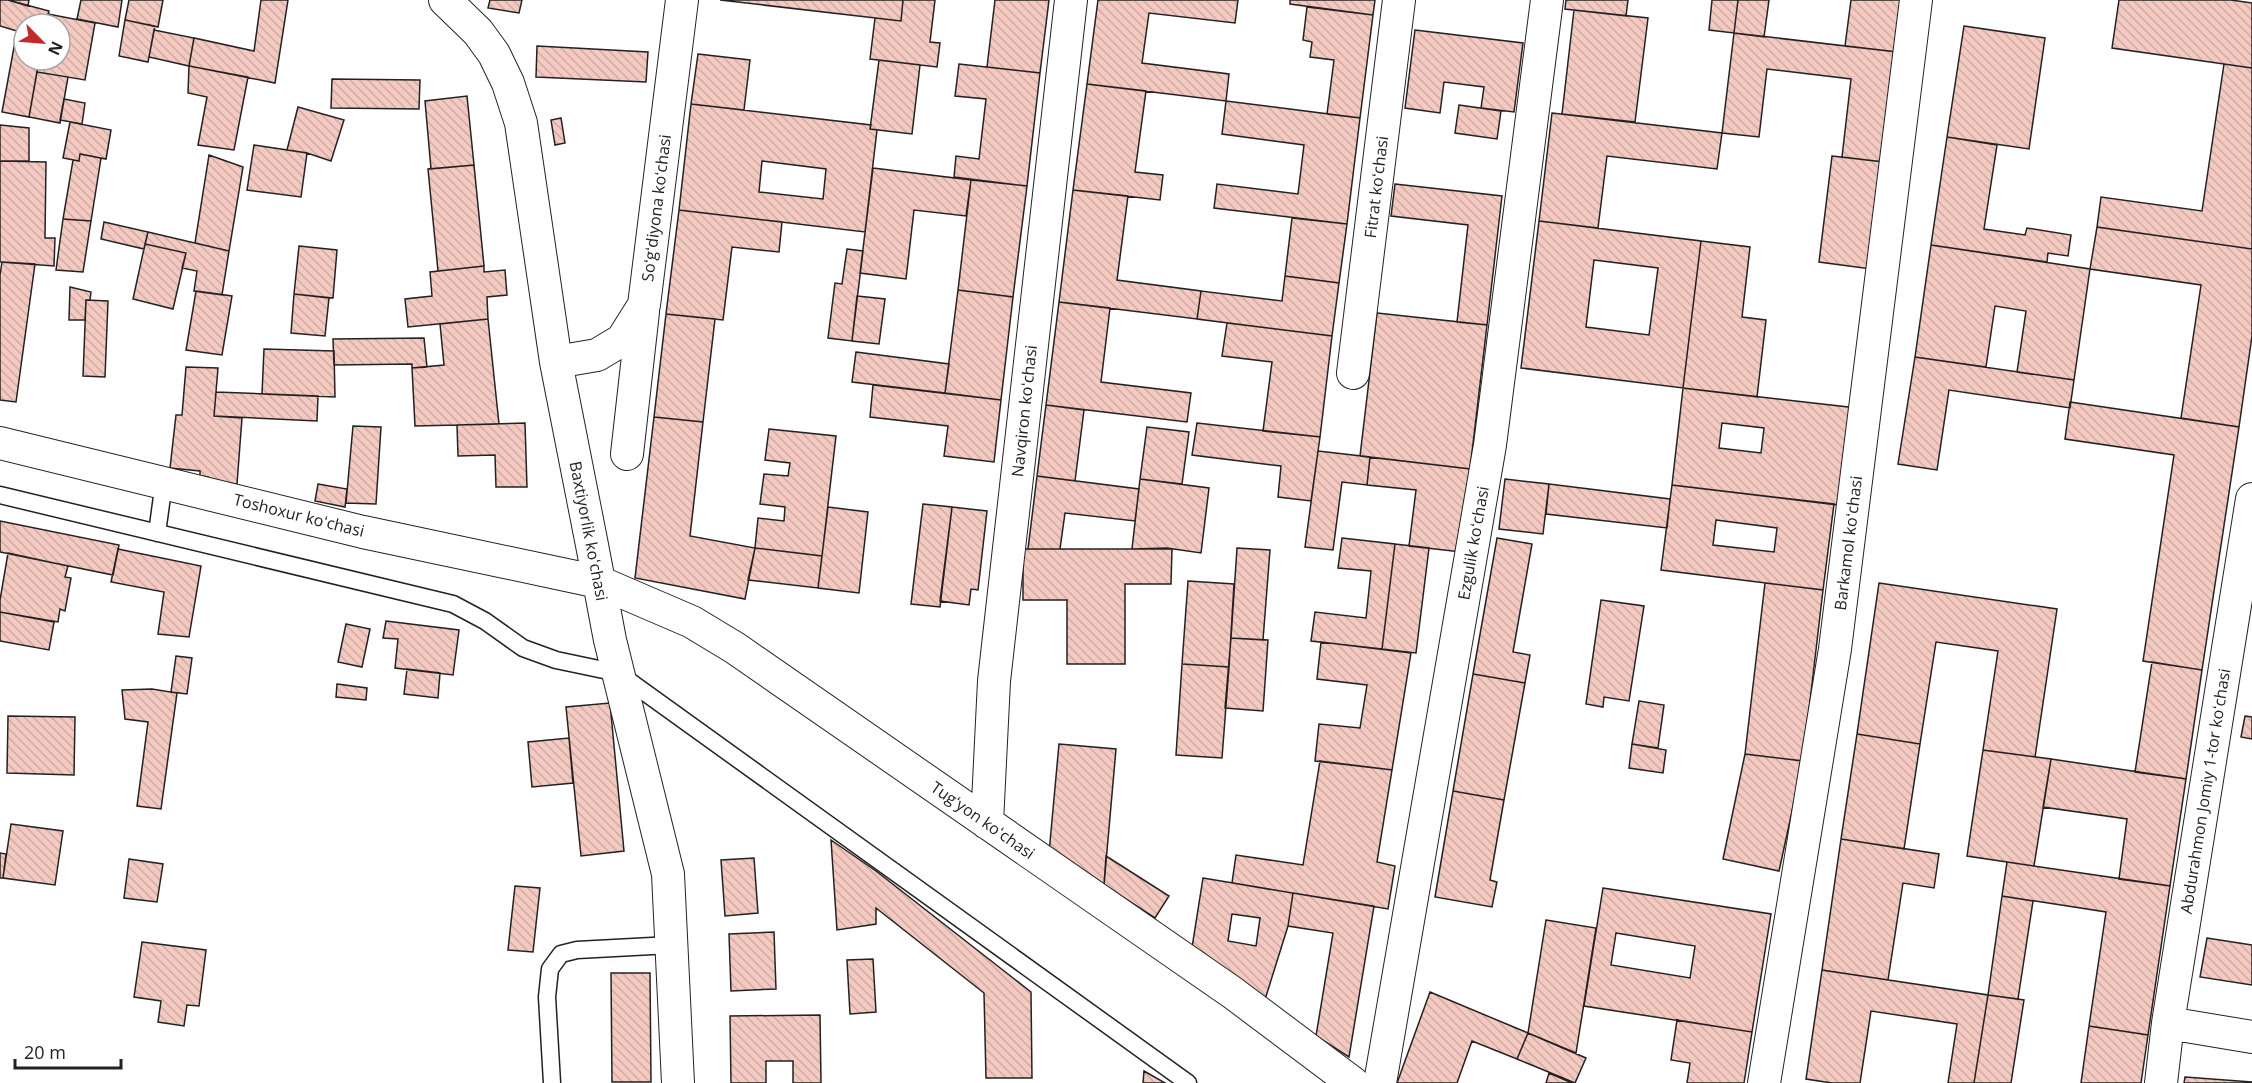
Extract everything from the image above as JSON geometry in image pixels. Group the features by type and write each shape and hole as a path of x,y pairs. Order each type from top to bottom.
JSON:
{"street":[{"name":"Baxtiyorlik koʻchasi","path":"445,0 478,32 494,54 508,83 521,123 556,362 599,582 618,673 668,874 678,1083"},
{"name":"Soʻgʻdiyona koʻchasi","path":"556,362 597,355 622,340 644,305 682,0"},
{"name":"Navqiron koʻchasi","path":"987,823 994,681 1071,0"},
{"name":"Fitrat koʻchasi","path":"1353,373 1399,0"},
{"name":"Ezgulik koʻchasi","path":"1380,1083 1490,445 1547,0"},
{"name":"Barkamol koʻchasi","path":"1764,1083 1835,649 1916,0"},
{"path":"627,454 644,305"},
{"name":"Toshoxur koʻchasi","path":"0,443 363,532 599,582"},
{"name":"Abdurahmon Jomiy 1-tor koʻchasi","path":"2161,1083 2168,1023 2252,499"},
{"name":"Tugʻyon koʻchasi","path":"599,582 692,622 735,648 1233,993 1353,1083"},
{"path":"2168,1023 2252,1037"}],"lane":[{"path":"157,533 164,482"},
{"path":"0,495 453,604 484,621 523,648 556,660 618,673 1188,1083"},
{"path":"552,1083 547,997 550,969 561,954 577,950 671,945"}],"building":[{"path":"0,0 49,11 12,12 12,30 0,26"},
{"path":"8,0 29,0 28,6"},
{"path":"81,0 122,0 118,27 77,19"},
{"path":"129,0 163,0 158,27 125,20"},
{"path":"261,0 288,0 275,83 189,66 194,38 254,51"},
{"path":"490,0 522,0 519,13 488,8"},
{"path":"720,0 903,0 901,21"},
{"path":"903,0 935,0 930,42 940,43 937,67 870,59 875,18 901,21"},
{"path":"995,0 1049,0 1040,73 987,67"},
{"path":"1098,0 1238,0 1235,23 1149,13 1142,63 1229,74 1226,101 1087,84"},
{"path":"1290,0 1375,0 1373,15 1290,4"},
{"path":"1566,0 1628,0 1626,16 1565,9"},
{"path":"1712,0 1738,0 1734,33 1709,30"},
{"path":"1738,0 1769,0 1764,37 1734,33"},
{"path":"1851,0 1903,0 1897,52 1845,46"},
{"path":"2119,0 2231,0 2252,3 2252,68 2112,48"},
{"path":"1307,7 1373,15 1360,118 1327,114 1334,60 1310,57 1312,42 1303,40"},
{"path":"1574,10 1648,18 1635,122 1562,114"},
{"path":"72,19 95,23 85,80 37,72 72,72"},
{"path":"125,20 155,26 148,62 119,56"},
{"path":"1964,26 2045,38 2029,149 1947,137"},
{"path":"154,30 194,38 189,66 149,57"},
{"path":"1415,30 1523,43 1514,112 1481,108 1484,87 1444,82 1440,113 1405,108"},
{"path":"1734,33 1897,52 1884,162 1842,157 1851,79 1767,69 1759,137 1722,133"},
{"path":"537,46 648,52 646,82 536,77"},
{"path":"698,54 750,60 744,110 691,104"},
{"path":"12,58 12,72 37,72 29,117 2,112"},
{"path":"879,60 920,65 912,134 870,129"},
{"path":"959,64 1040,73 1027,186 954,177 956,156 979,159 986,99 955,96"},
{"path":"2224,64 2252,68 2252,249 2097,227 2101,197 2202,211"},
{"path":"189,66 248,77 234,150 198,145 207,97 188,93"},
{"path":"37,72 68,77 60,123 29,117"},
{"path":"332,79 420,80 419,109 331,108"},
{"path":"1087,84 1146,91 1135,172 1163,175 1160,200 1073,190"},
{"path":"467,96 474,165 431,169 425,101"},
{"path":"64,99 85,103 82,124 60,120"},
{"path":"1226,101 1360,118 1347,224 1214,208 1217,184 1298,194 1304,145 1222,134"},
{"path":"691,104 871,125 870,129 877,130 865,232 679,210","holes":["762,161 826,169 823,199 759,192"]},
{"path":"1459,105 1501,111 1497,139 1455,133"},
{"path":"298,107 344,120 331,161 307,153 287,150"},
{"path":"1552,113 1722,133 1717,169 1607,156 1598,228 1539,221"},
{"path":"561,118 565,143 555,145 551,120"},
{"path":"70,122 111,130 106,159 80,154 79,161 63,158"},
{"path":"0,125 29,128 29,161 0,161"},
{"path":"1947,137 1997,145 1984,229 2025,235 2027,228 2071,235 2068,256 2048,253 2047,262 1931,245"},
{"path":"254,145 307,153 301,197 247,190"},
{"path":"80,154 101,158 91,221 63,219 73,160 79,161"},
{"path":"209,155 243,167 229,251 195,243"},
{"path":"1832,156 1884,162 1871,269 1819,262"},
{"path":"0,161 46,162 45,238 55,238 54,266 0,262"},
{"path":"474,165 484,266 438,271 428,169"},
{"path":"873,168 971,180 966,216 914,210 906,279 860,273"},
{"path":"971,180 1027,186 1013,297 958,290"},
{"path":"1395,184 1502,196 1487,325 1457,322 1468,225 1391,216"},
{"path":"1073,190 1128,196 1117,280 1201,291 1197,319 1059,302"},
{"path":"679,210 782,222 779,252 732,247 723,320 666,314"},
{"path":"1292,218 1347,224 1339,283 1285,276"},
{"path":"63,219 91,221 83,272 56,270"},
{"path":"1539,221 1701,241 1683,388 1521,368","holes":["1594,260 1658,268 1649,335 1586,327"]},
{"path":"104,222 148,232 144,249 101,239"},
{"path":"2097,227 2252,249 2252,336 2239,427 2181,418 2201,285 2090,269"},
{"path":"148,232 229,251 222,295 194,291 197,271 182,268 186,253 145,244"},
{"path":"1701,241 1750,247 1742,317 1766,320 1757,397 1683,388"},
{"path":"145,244 186,253 173,309 133,299"},
{"path":"1931,245 2090,269 2074,380 2017,372 2026,311 1995,306 1986,367 1915,357"},
{"path":"299,246 337,250 333,298 294,294"},
{"path":"847,249 863,251 852,341 828,338 835,283 842,284"},
{"path":"2,262 35,264 16,402 0,400 0,275"},
{"path":"484,266 484,272 505,270 507,295 487,297 488,319 408,327 405,299 432,296 430,272"},
{"path":"1285,276 1339,283 1332,336 1197,319 1201,291 1282,301"},
{"path":"70,287 91,292 90,300 86,300 85,320 69,320"},
{"path":"958,290 1013,297 1001,400 945,393"},
{"path":"196,291 232,296 222,355 186,350"},
{"path":"294,294 329,298 325,336 291,333"},
{"path":"857,296 885,299 879,344 852,341"},
{"path":"86,300 108,301 105,377 83,376"},
{"path":"1059,302 1110,308 1101,382 1191,393 1187,422 1046,405"},
{"path":"1377,313 1487,325 1470,469 1360,456"},
{"path":"666,314 715,319 703,422 654,417"},
{"path":"488,319 499,424 415,426 412,368 444,365 440,324"},
{"path":"1227,323 1332,336 1320,437 1263,431 1272,362 1222,356"},
{"path":"424,338 427,367 412,368 412,364 334,365 333,339"},
{"path":"264,349 334,351 335,397 262,394"},
{"path":"856,352 949,364 945,393 852,382"},
{"path":"1915,357 2074,380 2070,408 1949,390 1937,470 1898,464"},
{"path":"186,367 218,368 214,416 242,418 237,484 208,481 208,477 200,476 200,471 170,468 176,415 182,415"},
{"path":"873,385 1001,400 994,462 944,456 948,426 870,417"},
{"path":"1683,388 1857,408 1845,506 1672,485","holes":["1722,423 1764,428 1761,453 1719,448"]},
{"path":"216,392 318,396 317,421 214,416"},
{"path":"2070,402 2239,427 2202,670 2143,661 2174,455 2065,439"},
{"path":"1046,405 1084,410 1075,481 1037,476"},
{"path":"654,417 703,422 690,536 755,548 745,599 635,578"},
{"path":"525,423 527,487 496,487 495,455 458,456 457,425"},
{"path":"1197,423 1320,437 1311,501 1278,497 1281,466 1192,455"},
{"path":"353,426 381,427 376,504 346,503"},
{"path":"1147,427 1189,432 1182,484 1140,479"},
{"path":"769,429 836,436 822,556 755,548 758,518 784,521 785,507 760,504 764,474 788,476 790,463 765,460"},
{"path":"1318,451 1370,457 1367,485 1342,482 1333,550 1305,547"},
{"path":"1370,457 1470,469 1461,552 1409,546 1416,490 1367,485"},
{"path":"1037,476 1139,489 1135,521 1065,513 1060,549 1028,549"},
{"path":"1140,479 1209,488 1201,553 1167,548 1132,549"},
{"path":"1505,479 1549,484 1543,534 1499,529"},
{"path":"318,484 347,489 345,507 315,501"},
{"path":"1549,484 1670,499 1667,528 1546,514"},
{"path":"1672,485 1834,504 1823,590 1661,570","holes":["1716,520 1777,528 1774,552 1713,545"]},
{"path":"923,504 952,507 940,607 911,604"},
{"path":"828,507 868,512 859,593 818,588"},
{"path":"952,507 987,511 978,590 971,589 969,605 940,601"},
{"path":"0,521 119,545 113,575 0,552"},
{"path":"1342,538 1395,544 1382,649 1311,641 1315,612 1366,618 1371,571 1338,568"},
{"path":"1497,538 1532,544 1513,652 1530,655 1525,683 1473,674"},
{"path":"1395,544 1429,548 1416,653 1382,649"},
{"path":"755,548 822,556 818,588 748,580"},
{"path":"1237,548 1270,550 1263,640 1231,638"},
{"path":"118,549 201,566 189,637 158,634 164,592 111,582"},
{"path":"1023,549 1172,549 1171,584 1125,584 1125,664 1067,664 1067,600 1023,600"},
{"path":"8,553 68,566 65,577 71,578 65,611 60,609 58,622 0,612"},
{"path":"1188,581 1234,584 1229,667 1182,664"},
{"path":"1765,583 1823,590 1803,761 1745,754"},
{"path":"1879,583 2057,609 2035,757 1983,750 1998,651 1936,642 1920,744 1857,734"},
{"path":"1601,600 1644,606 1629,701 1604,697 1603,707 1586,704"},
{"path":"0,612 54,622 49,650 0,641"},
{"path":"386,621 459,630 453,675 395,668 398,639 383,638"},
{"path":"346,624 370,629 362,667 338,662"},
{"path":"1231,638 1268,640 1263,711 1225,708"},
{"path":"1321,642 1411,653 1392,770 1315,761 1319,724 1360,728 1367,685 1317,679"},
{"path":"176,656 192,658 187,694 171,692"},
{"path":"2152,662 2202,670 2186,779 2135,772"},
{"path":"1182,664 1229,667 1222,758 1176,755"},
{"path":"407,669 440,673 438,698 404,694"},
{"path":"1473,674 1525,683 1504,800 1453,791"},
{"path":"337,684 367,688 366,700 336,697"},
{"path":"152,689 177,693 161,809 137,806 148,722 125,719 122,690"},
{"path":"1639,701 1664,705 1658,748 1632,744"},
{"path":"610,703 624,851 581,856 566,707"},
{"path":"8,716 75,717 74,775 7,773"},
{"path":"2245,716 2252,717 2252,739 2241,737"},
{"path":"1857,734 1920,744 1904,849 1841,839"},
{"path":"569,738 573,783 532,787 528,742"},
{"path":"1059,744 1116,749 1104,885 1049,853"},
{"path":"1632,744 1666,750 1663,773 1629,768"},
{"path":"1983,750 2051,759 2034,866 1967,856"},
{"path":"1745,754 1803,761 1779,871 1723,859"},
{"path":"2051,759 2186,779 2170,886 2119,879 2127,819 2043,807"},
{"path":"1320,761 1392,770 1377,862 1395,866 1388,909 1232,883 1236,855 1303,865"},
{"path":"1453,791 1504,800 1490,880 1497,882 1492,907 1435,897"},
{"path":"11,824 63,831 55,885 3,878"},
{"path":"1841,839 1939,854 1934,888 1903,883 1888,980 1822,970"},
{"path":"831,840 876,871 1031,992 1032,1078 986,1078 984,993 876,908 876,924 837,930"},
{"path":"0,853 6,854 3,878 0,878"},
{"path":"1106,856 1169,896 1155,918 1104,885"},
{"path":"754,858 758,913 725,916 721,860"},
{"path":"129,859 163,864 157,902 124,898"},
{"path":"2007,862 2170,886 2148,1035 2089,1026 2106,912 2002,896"},
{"path":"1203,878 1293,893 1288,926 1263,1006 1191,954","holes":["1232,914 1260,918 1256,946 1228,941"]},
{"path":"515,886 540,888 533,952 508,950"},
{"path":"1603,888 1771,914 1752,1032 1584,1006","holes":["1616,933 1695,946 1690,978 1611,965"]},
{"path":"1293,893 1374,906 1349,1057 1316,1036 1333,933 1288,926"},
{"path":"2002,896 2033,901 2018,999 1988,995"},
{"path":"1546,920 1596,928 1576,1053 1528,1033"},
{"path":"774,932 776,989 731,991 729,934"},
{"path":"2207,938 2252,945 2252,985 2200,977"},
{"path":"142,942 206,950 199,1006 187,1005 184,1026 158,1022 161,1001 134,997"},
{"path":"873,959 876,1012 850,1014 847,960"},
{"path":"1822,970 1988,995 1974,1083 1948,1083 1957,1024 1871,1011 1860,1083 1832,1083 1806,1079"},
{"path":"611,973 650,973 651,1082 612,1082"},
{"path":"1430,992 1528,1033 1517,1059 1472,1041 1457,1083 1397,1083"},
{"path":"1988,995 2024,1000 2011,1083 1974,1083"},
{"path":"820,1015 821,1083 793,1083 793,1061 766,1061 766,1083 731,1083 730,1016"},
{"path":"1677,1020 1752,1032 1744,1083 1687,1083 1690,1063 1671,1060"},
{"path":"2089,1026 2148,1035 2141,1083 2081,1083"},
{"path":"1528,1033 1586,1058 1575,1083 1517,1059"},
{"path":"1144,1071 1165,1083 1143,1083"},
{"path":"1549,1073 1572,1083 1546,1083"},
{"path":"2185,1077 2252,1082 2252,1083 2184,1083"}]}
